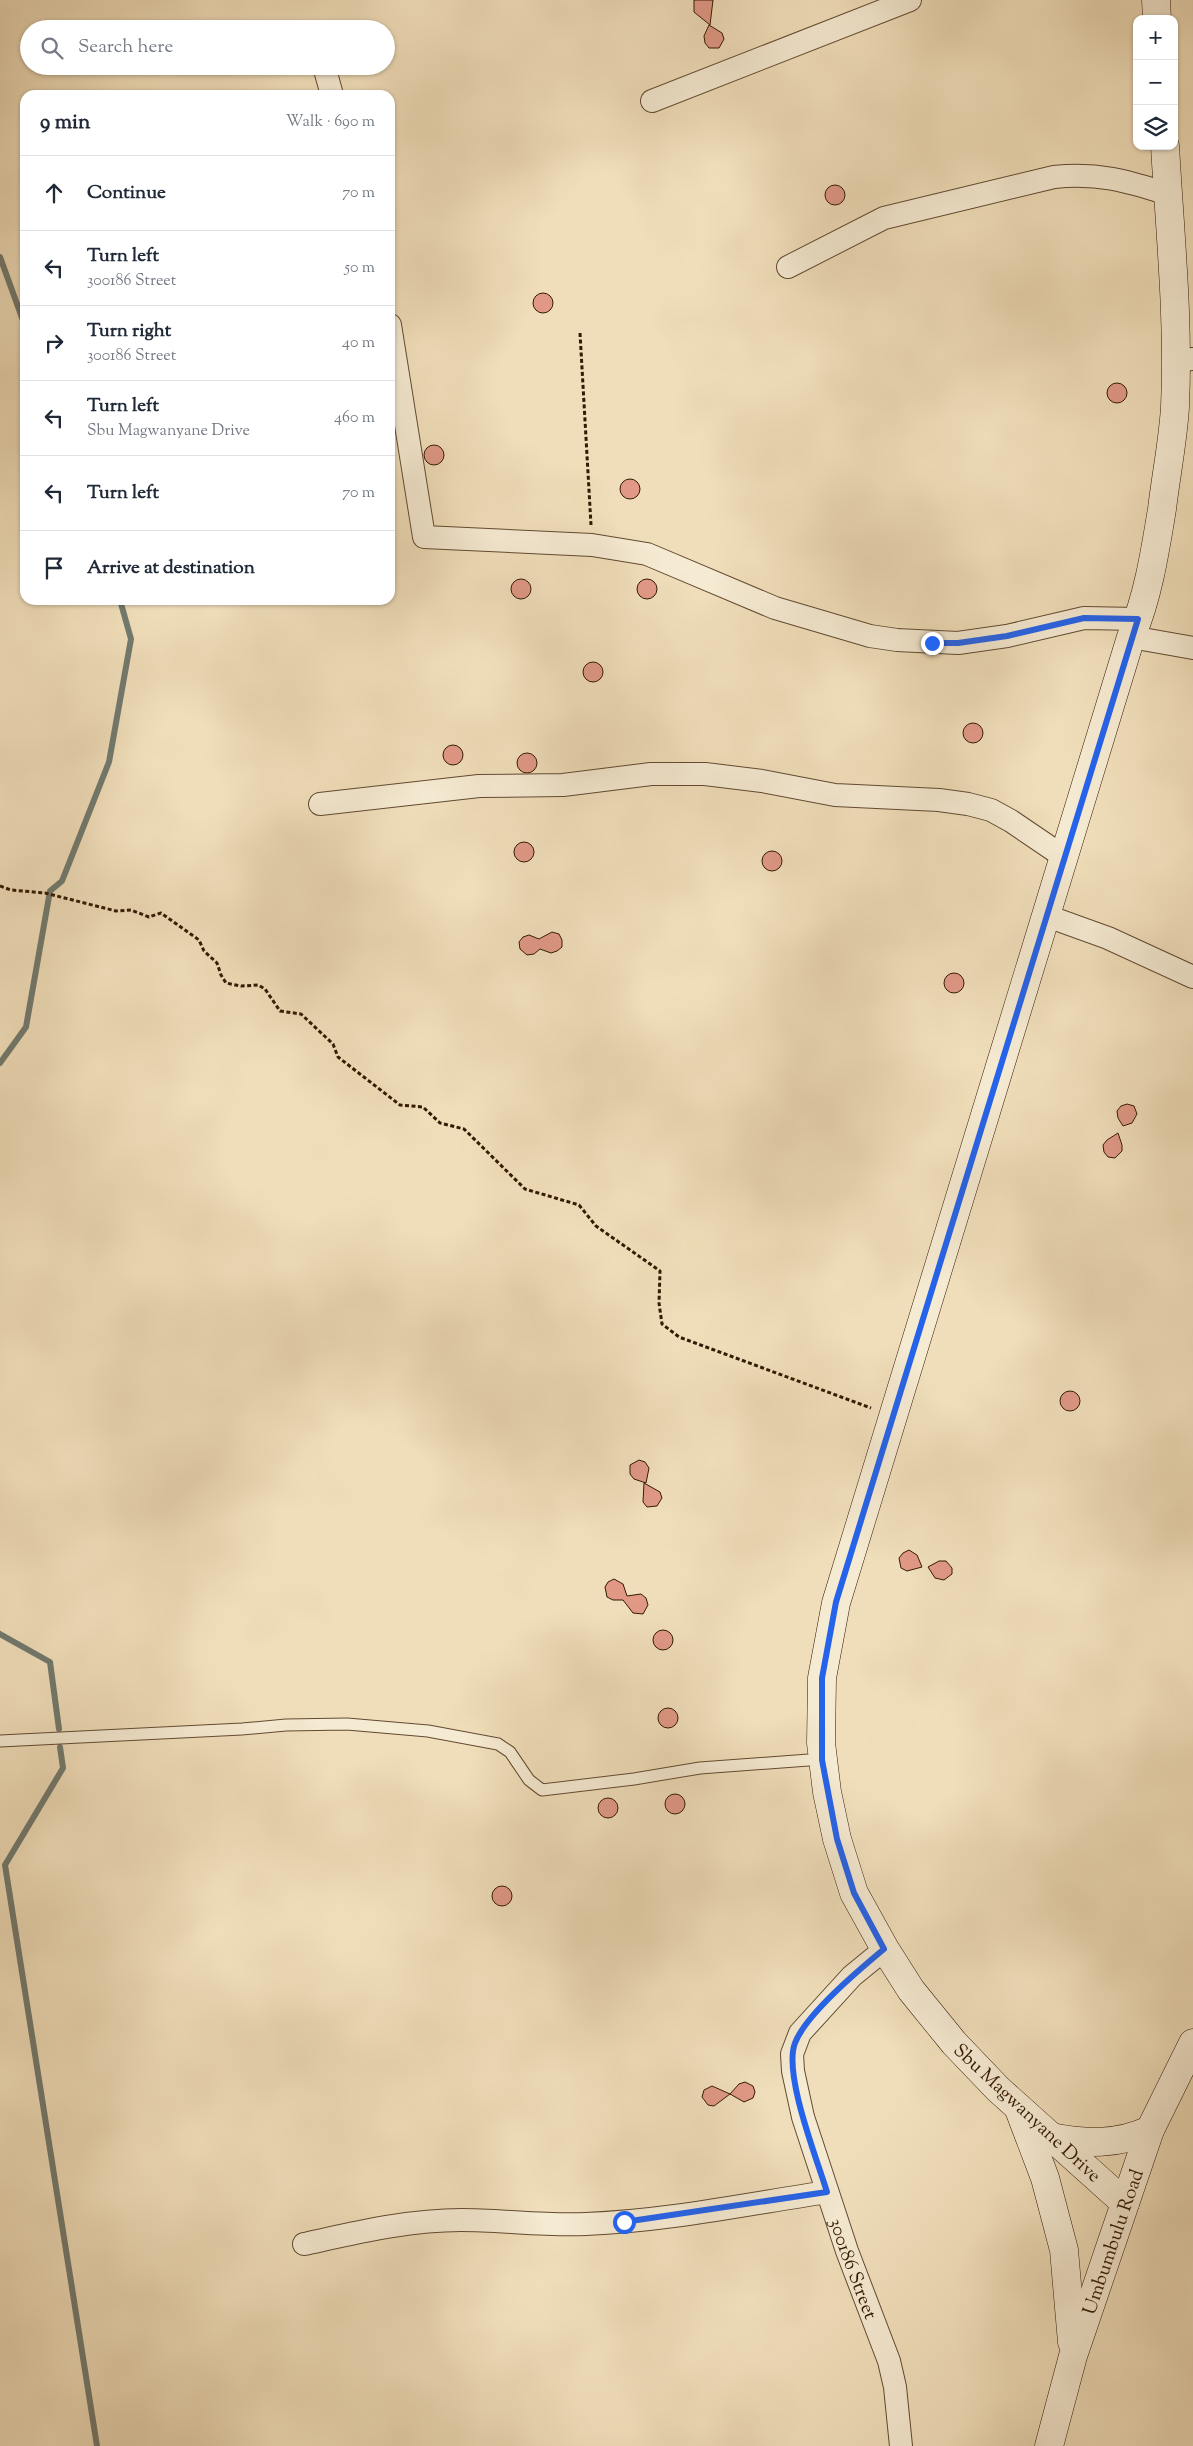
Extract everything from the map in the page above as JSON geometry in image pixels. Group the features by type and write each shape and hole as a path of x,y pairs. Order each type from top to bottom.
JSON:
{"main road":[{"path":"1156,0 1157,15"},
{"name":"Sbu Magwanyane Drive","path":"1125,2203 1018,2106 954,2043 911,1990 884,1949 854,1893 840,1848 822,1760 822,1678 836,1602 1135,628 1156,549 1175,408 1184,360 1165,150"},
{"name":"Umbumbulu Road","path":"1049,2446 1073,2356 1150,2130 1193,2044"},
{"path":"1018,2106 1046,2178 1064,2250 1073,2356"},
{"path":"1051,2136 1078,2142 1107,2142 1131,2138 1150,2130"}],"street":[{"path":"652,101 910,0"},
{"path":"326,75 331,90"},
{"path":"788,267 884,218 1054,177 1081,174 1110,176 1168,194"},
{"path":"395,356 424,537 592,545 647,554 775,608 836,627 897,640 958,643 1007,636 1084,618 1135,628 1193,648"},
{"path":"320,804 479,786 562,785 651,774 705,774 762,781 835,795 939,800 968,804 991,810 1011,821 1064,857"},
{"path":"1047,916 1108,938 1193,977"},
{"name":"300186 Street","path":"884,1949 852,1976 800,2033 794,2044 793,2071 803,2116 827,2192 847,2251 890,2361 895,2387 901,2446"},
{"path":"304,2244 370,2230 430,2222 461,2220 554,2225 624,2222 827,2192"}],"lane":[{"path":"0,1741 242,1729 286,1724 347,1724 428,1731 498,1744 510,1752 529,1780 542,1790 634,1779 700,1768 822,1760"}],"path":[{"path":"580,333 592,545"},
{"path":"0,886 45,893 56,898 116,911 131,910 149,917 161,913 199,940 204,951 217,963 221,975 226,982 241,986 258,985 265,989 280,1011 301,1014 333,1044 338,1057 400,1105 423,1107 440,1123 464,1130 525,1189 579,1205 596,1226 660,1271 658,1303 662,1324 679,1337 893,1416"}],"building":[{"path":"694,0 713,0 710,25 694,12"},
{"path":"709,25 722,33 724,39 719,48 709,48 705,43 704,36"},
{"path":"835,185 842,188 845,195 842,202 835,205 828,202 825,195 828,188"},
{"path":"543,293 550,296 553,303 550,310 543,313 536,310 533,303 536,296"},
{"path":"1117,383 1124,386 1127,393 1124,400 1117,403 1110,400 1107,393 1110,386"},
{"path":"434,445 441,448 444,455 441,462 434,465 427,462 424,455 427,448"},
{"path":"630,479 637,482 640,489 637,496 630,499 623,496 620,489 623,482"},
{"path":"521,579 528,582 531,589 528,596 521,599 514,596 511,589 514,582"},
{"path":"647,579 654,582 657,589 654,596 647,599 640,596 637,589 640,582"},
{"path":"593,662 600,665 603,672 600,679 593,682 586,679 583,672 586,665"},
{"path":"973,723 980,726 983,733 980,740 973,743 966,740 963,733 966,726"},
{"path":"453,745 460,748 463,755 460,762 453,765 446,762 443,755 446,748"},
{"path":"527,753 534,756 537,763 534,770 527,773 520,770 517,763 520,756"},
{"path":"524,842 531,845 534,852 531,859 524,862 517,859 514,852 517,845"},
{"path":"772,851 779,854 782,861 779,868 772,871 765,868 762,861 765,854"},
{"path":"552,932 559,934 562,940 562,947 557,951 551,953 540,949 534,954 527,955 520,949 519,942 523,937 529,935 539,939"},
{"path":"954,973 961,976 964,983 961,990 954,993 947,990 944,983 947,976"},
{"path":"1127,1104 1134,1106 1137,1114 1132,1123 1123,1126 1118,1118 1117,1111 1121,1106"},
{"path":"1118,1133 1122,1151 1115,1158 1108,1157 1104,1152 1103,1145"},
{"path":"1070,1391 1077,1394 1080,1401 1077,1408 1070,1411 1063,1408 1060,1401 1063,1394"},
{"path":"639,1460 645,1462 649,1468 646,1483 634,1479 630,1474 630,1465"},
{"path":"644,1483 660,1492 662,1498 657,1506 647,1507 643,1502"},
{"path":"909,1550 917,1555 922,1567 907,1571 901,1568 899,1558"},
{"path":"939,1561 946,1561 952,1568 952,1574 944,1580 935,1578 928,1567"},
{"path":"614,1579 623,1584 627,1596 641,1594 646,1598 648,1605 643,1614 633,1613 623,1600 613,1600 607,1597 605,1587 608,1582"},
{"path":"663,1630 670,1633 673,1640 670,1647 663,1650 656,1647 653,1640 656,1633"},
{"path":"668,1708 675,1711 678,1718 675,1725 668,1728 661,1725 658,1718 661,1711"},
{"path":"675,1794 682,1797 685,1804 682,1811 675,1814 668,1811 665,1804 668,1797"},
{"path":"608,1798 615,1801 618,1808 615,1815 608,1818 601,1815 598,1808 601,1801"},
{"path":"502,1886 509,1889 512,1896 509,1903 502,1906 495,1903 492,1896 495,1889"},
{"path":"745,2082 753,2086 755,2092 753,2098 744,2102 730,2094 739,2084"},
{"path":"712,2086 730,2094 714,2106 708,2105 702,2097 704,2090"}],"waterway":[{"path":"0,257 20,312"},
{"path":"0,1063 26,1027 50,891 62,881 109,762 131,639 121,605"},
{"path":"0,1634 50,1662 59,1729"},
{"path":"60,1747 63,1768 5,1865 97,2446"}],"route":[{"path":"624,2222 827,2192 803,2116 793,2071 792,2054 794,2044 800,2033 821,2008 852,1976 884,1949 854,1893 837,1839 822,1760 822,1678 836,1602 1138,619 1084,618 1043,626 1007,636 958,643 932,643"}]}
